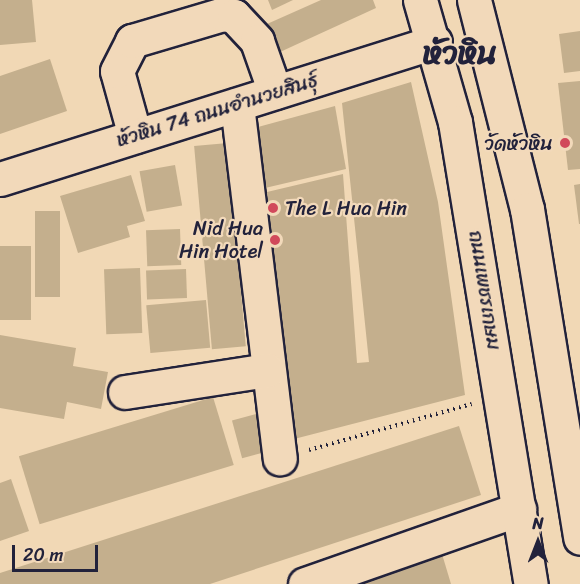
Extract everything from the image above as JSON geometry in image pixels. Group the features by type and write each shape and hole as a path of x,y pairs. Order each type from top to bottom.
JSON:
{"main road":[{"name":"ถนนเพชรเกษม","path":"420,0 435,42 455,122 502,395 531,584"},
{"path":"478,5 527,209 575,464 580,538"},
{"path":"135,136 117,71 132,41 223,14 234,16 258,41 274,92"},
{"name":"หัวหิน 74 ถนนอำนวยสินธุ์","path":"0,178 435,42"},
{"path":"237,105 267,370 280,458"},
{"path":"125,392 267,370"},
{"path":"304,584 519,509"}],"path":[{"path":"280,458 502,395"}],"building":[{"path":"0,0 32,0 36,42 0,45"},
{"path":"268,0 293,0 272,10"},
{"path":"321,0 373,0 376,8 280,52 267,24"},
{"path":"580,31 580,71 564,73 559,34"},
{"path":"50,59 67,111 0,134 0,76"},
{"path":"580,81 580,169 568,170 558,83"},
{"path":"411,82 438,202 465,395 294,439 267,192 343,174 357,363 369,362 342,103"},
{"path":"335,106 346,169 265,188 258,127"},
{"path":"228,143 246,346 212,349 194,146"},
{"path":"175,165 182,205 147,212 140,171"},
{"path":"131,175 145,221 127,226 130,237 78,253 60,196"},
{"path":"580,184 580,224 579,224 574,185"},
{"path":"35,211 60,211 60,297 35,297"},
{"path":"180,229 181,265 147,266 146,230"},
{"path":"0,246 31,246 31,320 0,320"},
{"path":"140,268 142,333 106,334 104,269"},
{"path":"186,269 187,298 147,299 146,270"},
{"path":"206,300 210,348 150,353 146,305"},
{"path":"0,335 76,348 73,366 108,372 101,409 67,402 64,419 0,408"},
{"path":"213,397 234,465 40,524 19,456"},
{"path":"260,413 270,451 242,458 232,421"},
{"path":"459,426 481,495 210,584 0,584 0,573"},
{"path":"11,479 29,531 0,541 0,483"},
{"path":"442,554 451,584 357,584"}],"place":[{"name":"วัดหัวหิน","path":"565,143"},
{"name":"The L Hua Hin","path":"273,208"},
{"name":"Nid Hua Hin Hotel","path":"275,240"}],"district":[{"name":"หัวหิน","path":"460,54"}]}
